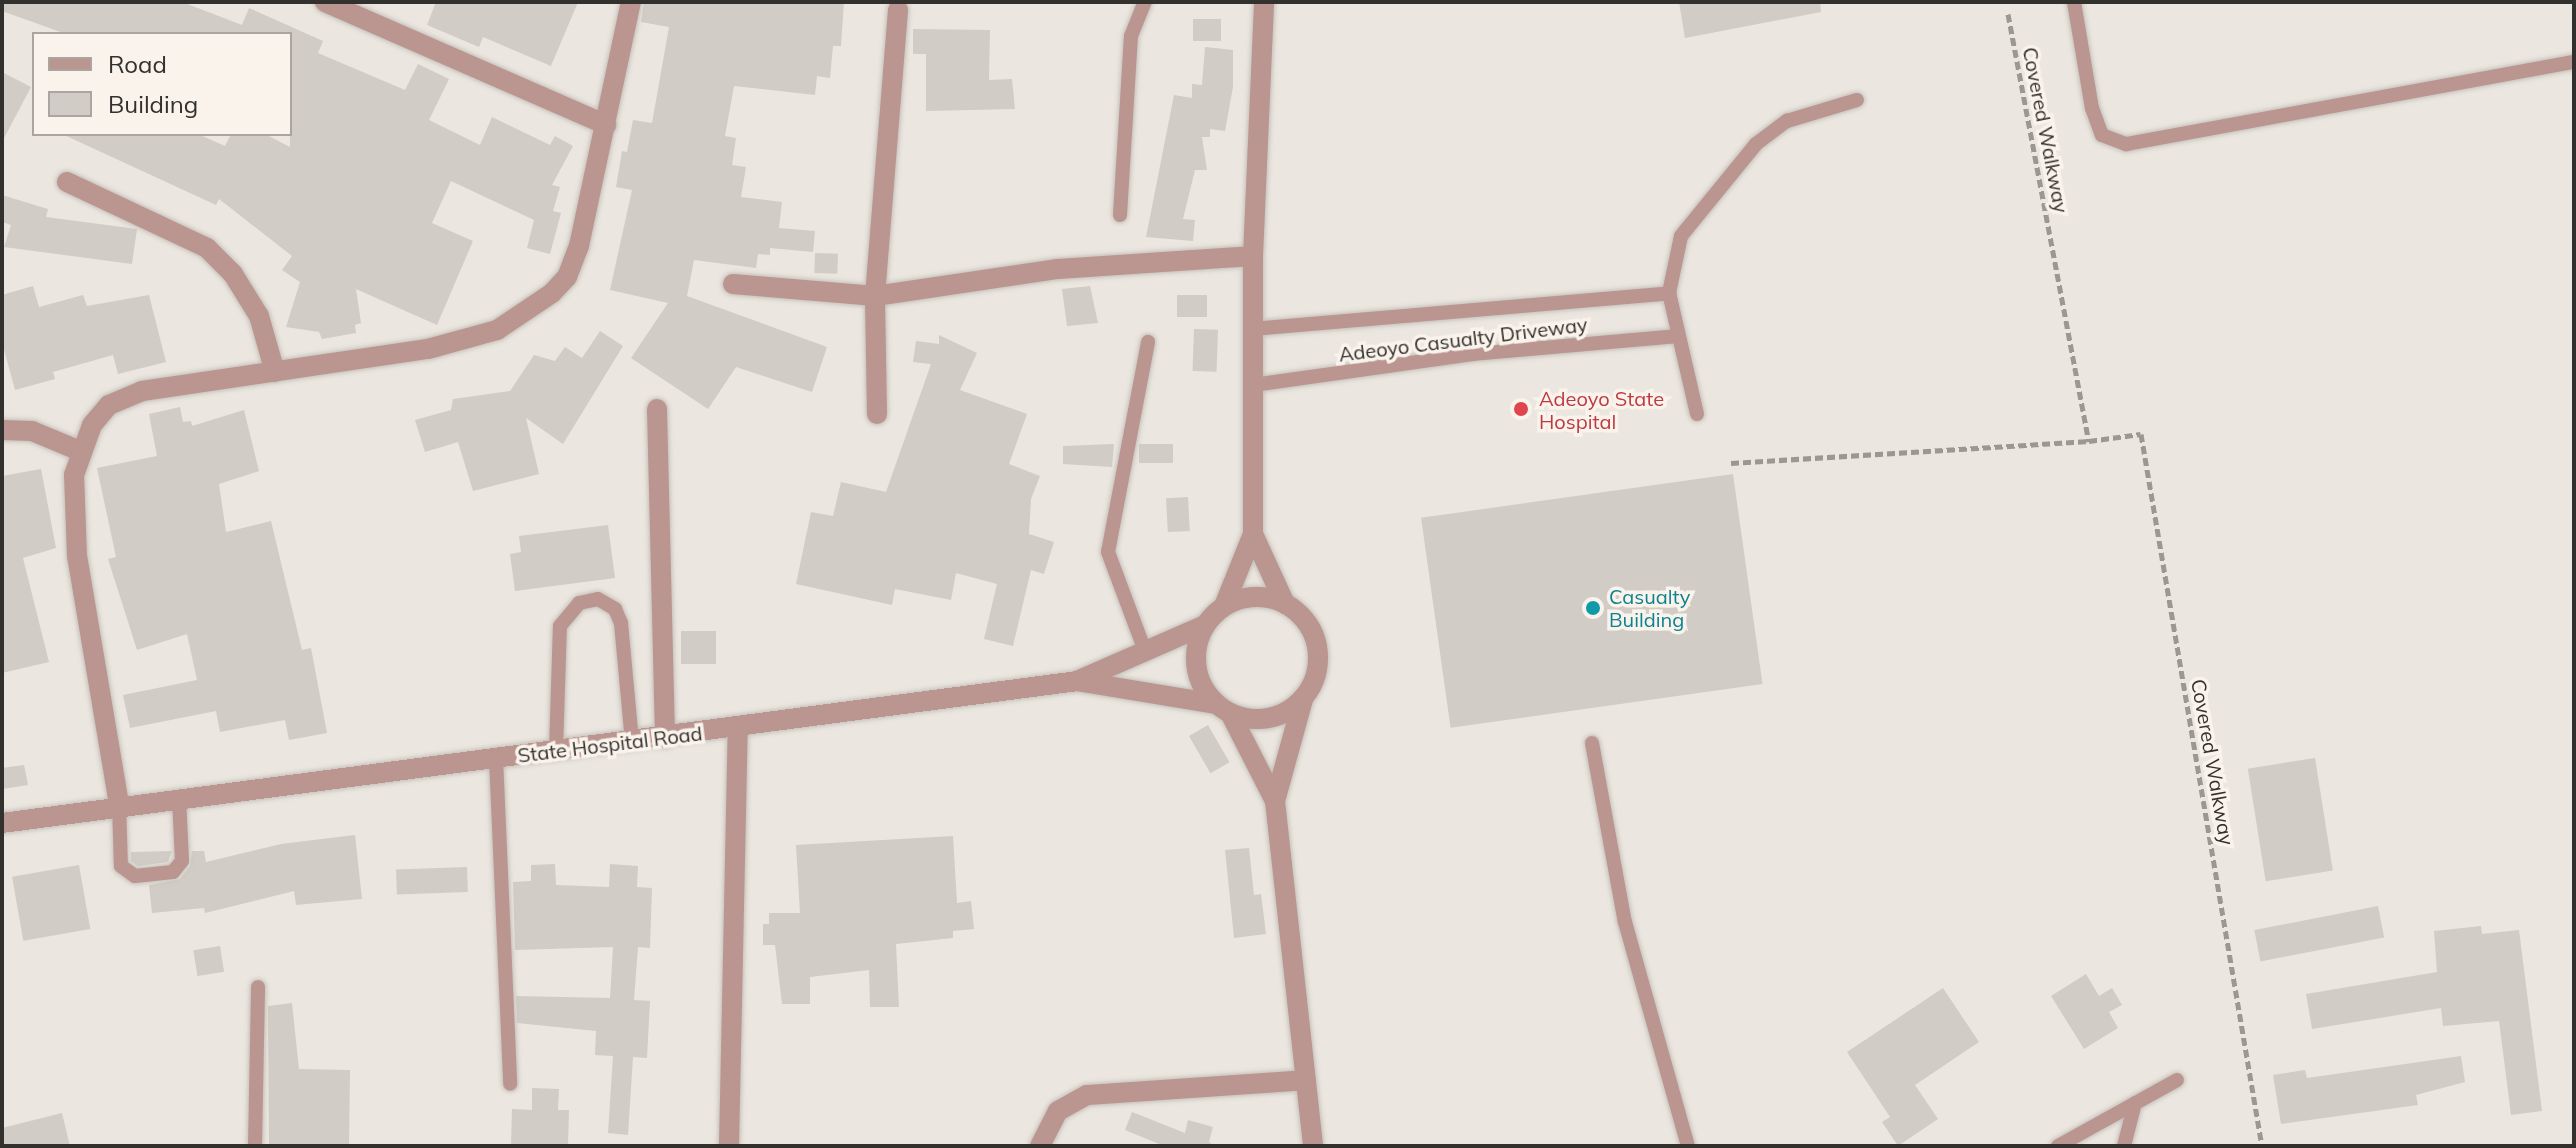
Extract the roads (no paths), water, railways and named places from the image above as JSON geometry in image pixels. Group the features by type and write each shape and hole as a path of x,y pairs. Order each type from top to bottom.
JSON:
{"street":[{"path":"325,2 606,125"},
{"path":"119,804 77,556 73,502 80,451 109,405 142,391 428,349 497,330 527,312 567,277 579,246 631,2"},
{"path":"1077,681 1205,625 1224,606 1253,534 1253,256 1264,2"},
{"path":"877,414 875,296 898,10"},
{"path":"67,182 207,248 233,274 259,316 275,372"},
{"path":"733,284 875,296 1058,269 1253,256"},
{"path":"657,409 665,738"},
{"path":"2,430 32,431 80,451"},
{"path":"1253,534 1285,604 1308,625 1318,655 1312,686 1303,699 1275,801 1313,1146"},
{"path":"1224,606 1254,597 1285,604"},
{"path":"1205,625 1195,658 1201,683 1223,709 1275,801"},
{"name":"State Hospital Road","path":"2,823 119,804 738,729 1077,681 1223,709"},
{"path":"1223,709 1261,720 1277,716 1303,699"},
{"path":"729,1146 738,729"},
{"path":"1040,1146 1058,1111 1087,1095 1305,1080"}],"lane":[{"path":"1120,215 1131,36 1145,2"},
{"path":"2074,2 2092,108 2102,135 2126,144 2574,62"},
{"path":"1697,414 1669,293 1681,236 1756,144 1787,121 1857,100"},
{"name":"Adeoyo Casualty Driveway","path":"1253,329 1669,293"},
{"name":"Adeoyo Casualty Driveway","path":"1253,385 1473,354 1677,336"},
{"path":"1145,651 1108,552 1148,342"},
{"path":"556,751 560,626 579,603 598,599 615,609 621,623 632,742"},
{"path":"1592,743 1625,922 1688,1146"},
{"path":"496,758 510,1084"},
{"path":"119,804 121,866 135,876 173,872 182,861 179,797"},
{"path":"255,1146 258,987"},
{"path":"2058,1146 2177,1080"},
{"path":"2124,1146 2135,1103"}],"place":[{"name":"Adeoyo State Hospital","path":"1521,409"},
{"name":"Casualty Building","path":"1593,608"}]}
